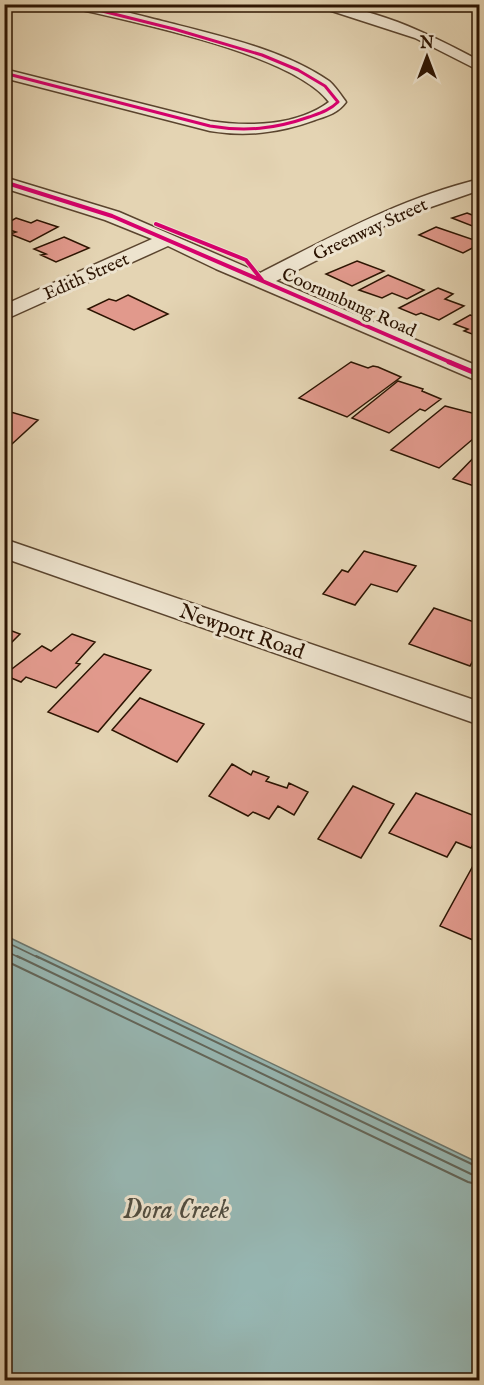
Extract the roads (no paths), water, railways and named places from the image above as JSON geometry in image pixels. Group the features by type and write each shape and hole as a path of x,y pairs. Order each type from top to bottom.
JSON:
{"street":[{"path":"4,73 210,126 239,131 280,128 331,109 338,102 336,94 327,86 274,58 238,45 74,4"},
{"path":"316,4 420,35 480,67"},
{"name":"Coorumbung Road","path":"4,182 112,216 480,375"},
{"name":"Greenway Street","path":"262,280 361,230 456,190 480,184"},
{"name":"Edith Street","path":"4,314 168,239"},
{"name":"Newport Road","path":"4,548 480,714"}],"water":[{"name":"Dora Creek","path":"4,935 479,1163 479,1380 5,1380"}]}
